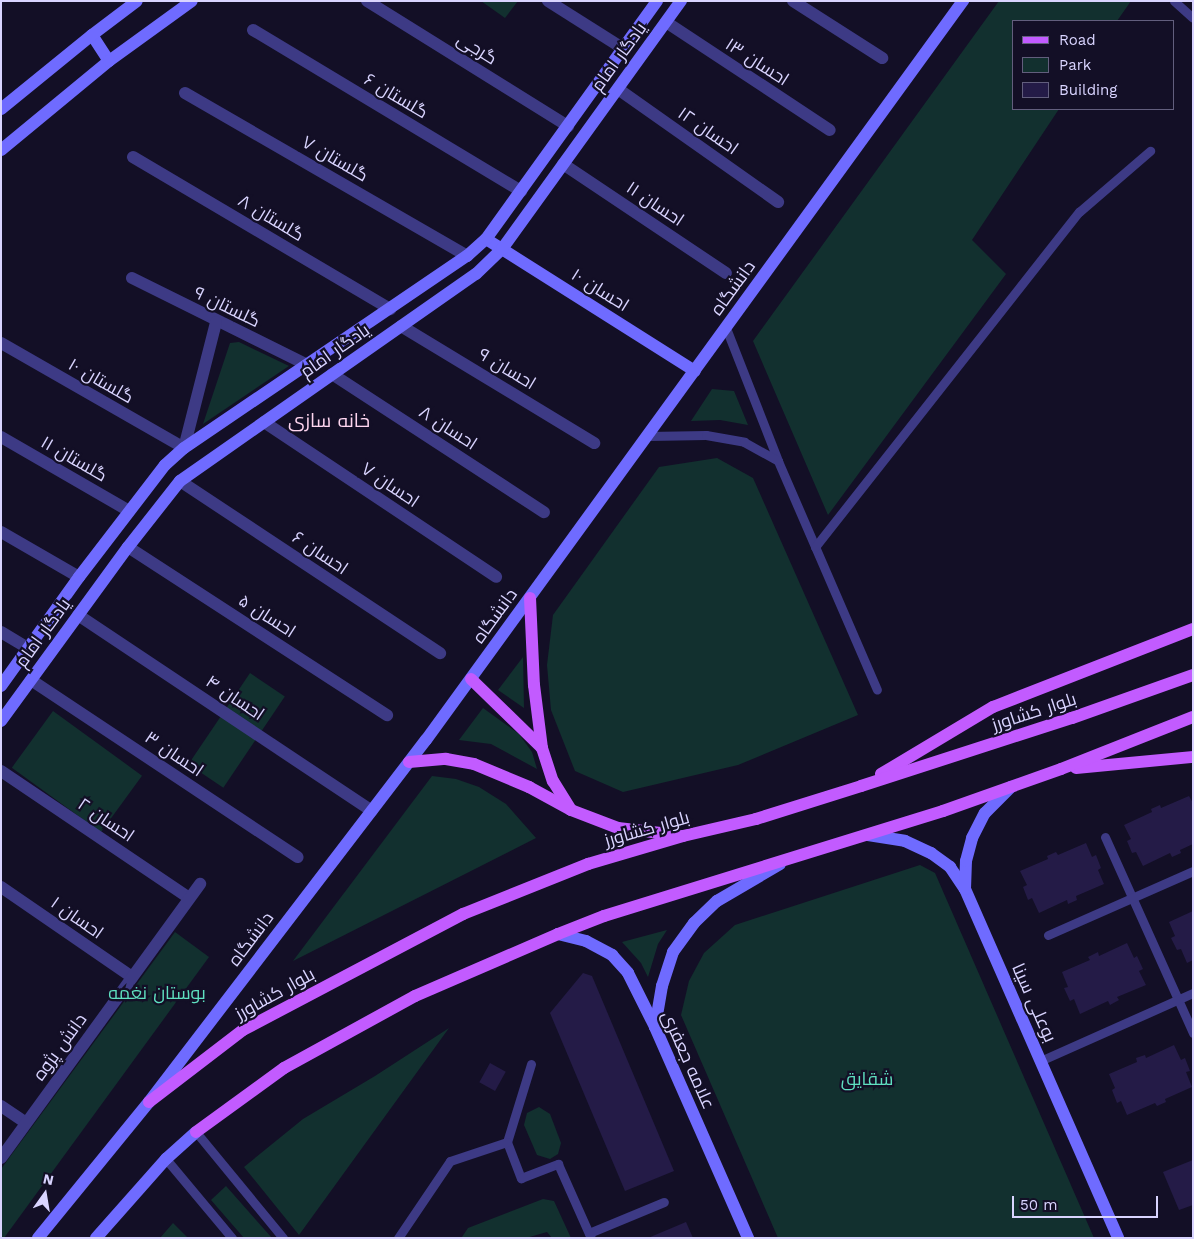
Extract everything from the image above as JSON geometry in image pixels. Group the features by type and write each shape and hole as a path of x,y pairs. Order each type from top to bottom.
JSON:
{"main road":[{"path":"530,598 534,685 542,748 553,781 570,810"},
{"path":"860,786 993,708 1193,628"},
{"name":"بلوار کشاورز","path":"150,1102 243,1030 463,914 588,864 683,836 756,819 1072,718 1193,675"},
{"path":"471,679 542,748"},
{"path":"196,1132 284,1068 406,1001 558,934 604,916 868,835 1011,787 1193,717"},
{"path":"1061,769 1193,757"},
{"path":"409,762 446,759 474,764 529,787 570,810 593,820 618,828 683,836"}],"street":[{"path":"1,110 92,34 137,1"},
{"path":"1,150 109,61 192,1"},
{"name":"گرجی","path":"367,1 568,126"},
{"path":"548,1 624,49"},
{"name":"یادگار امام","path":"1,686 79,577 165,465 184,448 467,256 486,239 658,1"},
{"name":"یادگار امام","path":"1,721 128,547 180,481 476,274 502,249 681,1"},
{"path":"793,1 882,58"},
{"name":"دانشگاه","path":"38,1238 150,1102 409,762 963,1"},
{"name":"احسان ۱۳","path":"666,22 830,130"},
{"name":"گلستان ۶","path":"252,30 521,191"},
{"path":"92,34 109,61"},
{"name":"احسان ۱۲","path":"618,89 778,202"},
{"name":"گلستان ۷","path":"185,93 467,256"},
{"name":"گلستان ۸","path":"133,157 390,309"},
{"name":"احسان ۱۱","path":"563,164 726,273"},
{"name":"احسان ۱۰","path":"486,239 695,371"},
{"name":"گلستان ۹","path":"132,278 216,322 307,365"},
{"path":"184,448 216,322"},
{"name":"احسان ۹","path":"402,326 594,442"},
{"name":"گلستان ۱۰","path":"1,343 184,448"},
{"name":"احسان ۸","path":"332,374 544,512"},
{"name":"احسان ۷","path":"264,422 496,577"},
{"name":"گلستان ۱۱","path":"1,437 129,511"},
{"name":"احسان ۶","path":"180,481 440,653"},
{"path":"1,532 79,577"},
{"name":"احسان ۵","path":"128,547 387,715"},
{"name":"احسان ۴","path":"78,615 372,811"},
{"path":"1,632 28,648"},
{"name":"احسان ۳","path":"31,680 297,857"},
{"name":"احسان ۲","path":"1,770 190,898"},
{"path":"965,889 966,861 972,838 985,813 1011,787"},
{"name":"بوعلی سینا","path":"868,835 905,841 931,853 950,867 965,889 1118,1238"},
{"path":"655,1027 662,986 673,952 694,923 717,901 788,860"},
{"name":"دانش پژوه","path":"1,1158 200,884"},
{"name":"احسان ۱","path":"1,886 132,978"},
{"name":"علامه جعفری","path":"558,934 586,941 612,955 628,973 655,1027 748,1238"},
{"path":"1,1106 26,1123"},
{"path":"96,1238 166,1159 196,1132"}],"lane":[{"path":"1174,1 1193,18"},
{"path":"815,547 1078,212 1150,151"},
{"path":"726,328 778,461 877,690"},
{"path":"648,436 706,435 744,442 778,461"},
{"path":"1105,837 1193,1033"},
{"path":"1048,935 1193,871"},
{"path":"1040,1061 1193,993"},
{"path":"531,1064 506,1142 521,1178 558,1164 590,1235 664,1202"},
{"path":"196,1132 283,1238"},
{"path":"398,1238 450,1161 506,1142"},
{"path":"166,1159 232,1238"}],"green space":[{"path":"481,1 518,1 505,18"},
{"path":"999,1 1131,1 1118,20 1012,20 1012,110 1058,110 972,240 1006,274 828,515 753,341"},
{"path":"239,342 289,366 203,424 230,343"},
{"path":"712,389 734,391 748,425 720,420 691,421"},
{"path":"717,458 753,478 858,715 738,765 623,792 575,771 551,710 547,665 553,615 659,467"},
{"path":"523,657 524,708 498,690"},
{"path":"250,673 285,696 223,788 188,764"},
{"path":"483,708 519,734 532,752 537,769 491,744 459,740"},
{"path":"53,711 142,776 101,832 12,768"},
{"path":"432,776 456,779 479,787 506,804 536,838 293,961"},
{"name":"شقایق","path":"920,865 935,873 1094,1238 778,1238 681,1015 689,981 704,953 735,925"},
{"path":"667,930 658,944 648,977 641,963 622,942"},
{"name":"بوستان نغمه","path":"175,932 209,957 4,1238 1,1238 1,1169"},
{"path":"449,1028 299,1235 244,1167 303,1119 375,1076"},
{"path":"539,1107 550,1114 561,1143 558,1154 550,1159 537,1155 524,1125 527,1113"},
{"path":"226,1186 272,1238 244,1238 211,1200"},
{"path":"543,1199 554,1201 571,1238 552,1238 547,1232 526,1238 462,1237 468,1228"},
{"path":"173,1223 188,1238 160,1238"}],"building":[{"path":"1189,796 1193,803 1193,844 1180,850 1181,853 1172,857 1170,853 1143,866 1136,852 1132,853 1127,841 1131,839 1124,825 1152,812 1151,809 1160,805 1161,808"},
{"path":"1086,843 1092,857 1096,855 1101,868 1098,870 1104,884 1076,896 1077,900 1068,904 1067,900 1039,913 1032,898 1028,900 1023,887 1027,885 1020,871 1048,859 1047,856 1056,852 1058,855"},
{"path":"1193,911 1193,960 1187,963 1181,949 1177,950 1171,938 1175,936 1169,922"},
{"path":"1127,943 1134,958 1137,956 1143,969 1139,971 1146,985 1117,997 1119,1000 1110,1005 1108,1001 1080,1014 1074,999 1070,1001 1064,988 1068,987 1062,972 1090,960 1088,957 1098,952 1099,956"},
{"path":"583,973 592,976 674,1171 625,1191 550,1013"},
{"path":"1174,1045 1181,1060 1185,1058 1190,1071 1186,1072 1192,1087 1165,1099 1166,1102 1157,1106 1155,1103 1127,1115 1121,1101 1117,1103 1112,1090 1115,1088 1109,1074 1137,1062 1136,1058 1145,1055 1146,1058"},
{"path":"490,1063 506,1072 495,1091 479,1082"},
{"path":"1193,1160 1193,1205 1179,1210 1163,1172"},
{"path":"686,1222 693,1238 648,1238"}],"district":[{"name":"خانه سازی","path":"329,421"}]}
